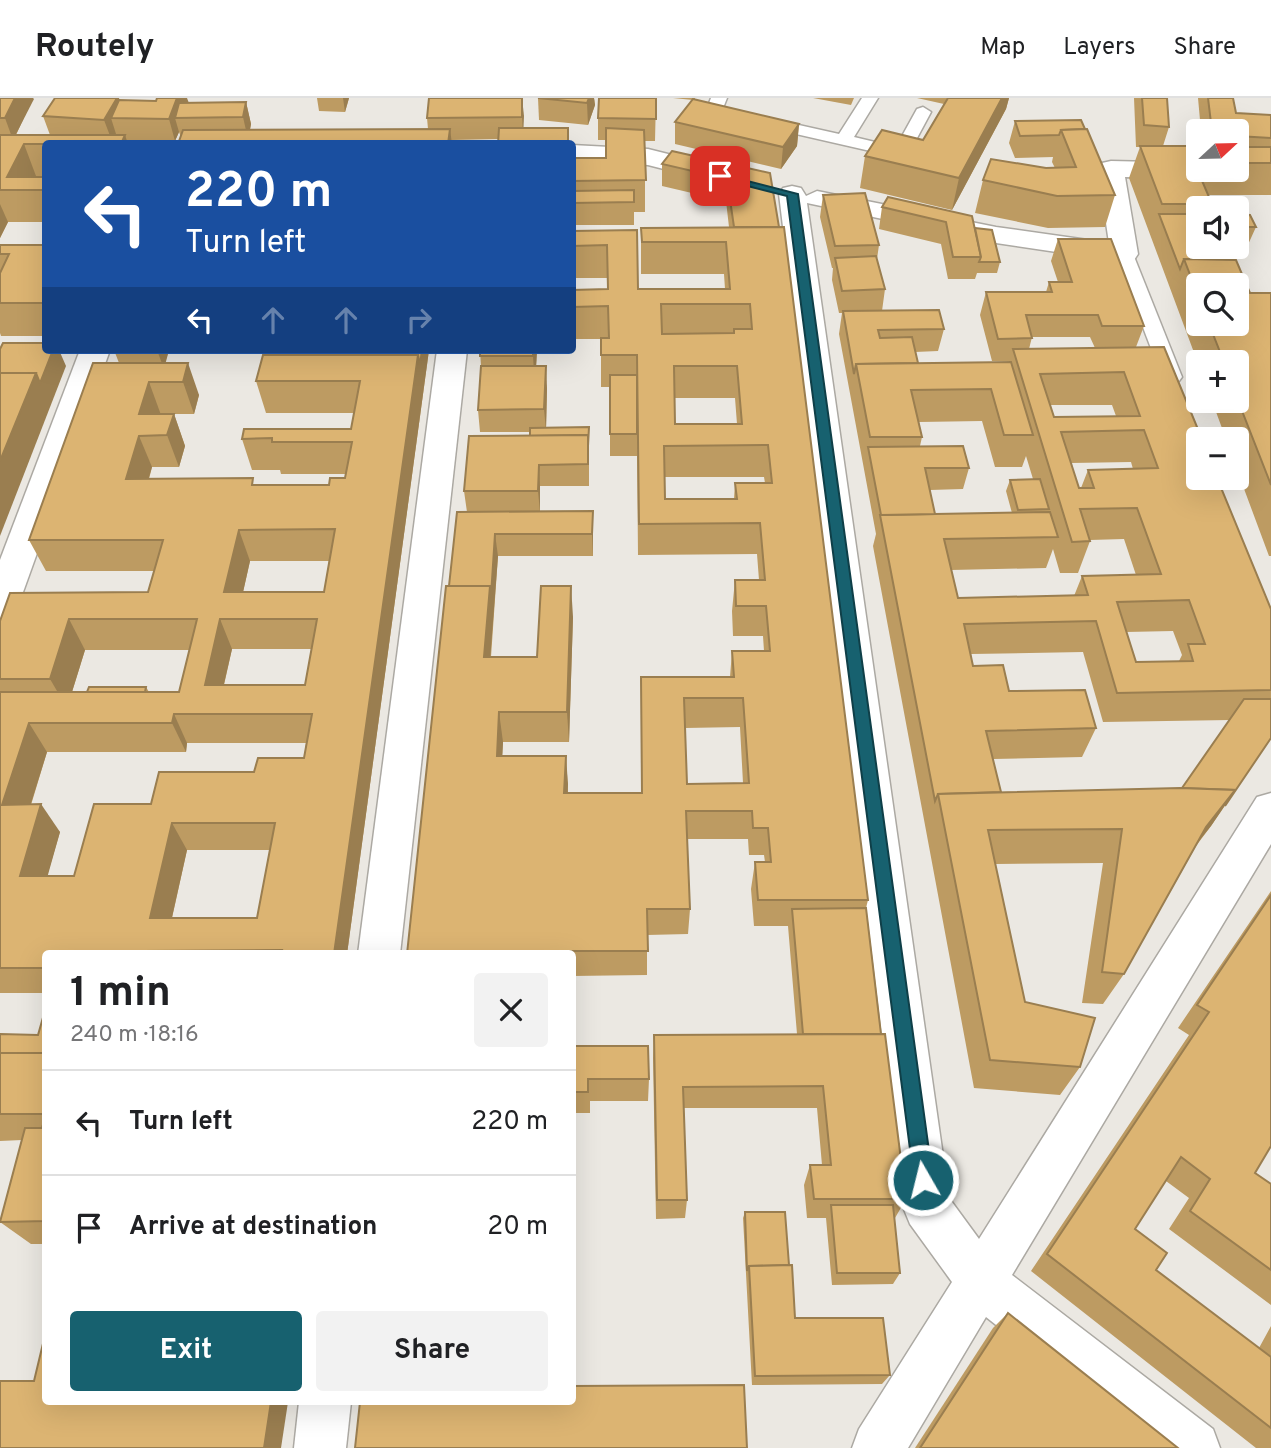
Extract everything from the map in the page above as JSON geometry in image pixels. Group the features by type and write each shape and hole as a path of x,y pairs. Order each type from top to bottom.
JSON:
{"street":[{"path":"576,153 648,157 740,181"},
{"path":"1194,1448 982,1283 927,1207 779,191 996,235 1124,254 1111,169 1271,173"},
{"path":"0,606 94,354"},
{"path":"379,950 452,354"},
{"path":"878,1448 982,1283 1271,809"},
{"path":"320,1448 325,1405"}],"lane":[{"path":"719,98 714,111 901,153 923,112"},
{"path":"844,140 870,98"},
{"path":"1124,254 1179,393"}],"building":[{"path":"0,98 15,98 5,118 0,118"},
{"path":"55,98 117,98 104,120 43,116"},
{"path":"157,98 177,98 169,119 111,118 119,100 156,101"},
{"path":"429,98 522,98 522,117 427,118"},
{"path":"538,98 589,98 587,103"},
{"path":"599,98 656,98 656,119 598,118"},
{"path":"948,98 1002,98 959,178 865,156 882,130 923,140"},
{"path":"1142,98 1167,98 1169,127 1144,125"},
{"path":"1208,98 1233,98 1236,113 1271,115 1271,138 1250,137 1250,119 1211,119"},
{"path":"693,99 799,124 783,147 675,122"},
{"path":"246,102 243,117 175,118 179,103"},
{"path":"1081,120 1085,129 1061,130 1059,135 1020,136 1015,121"},
{"path":"499,128 568,128 568,140 498,140"},
{"path":"606,128 644,130 646,180 576,181 576,158 606,158"},
{"path":"450,129 449,140 179,140 183,130"},
{"path":"1087,129 1115,195 1057,196 983,180 991,159 1046,168 1076,167 1061,130"},
{"path":"0,135 125,135 123,140 42,140 42,144 24,144 7,177 42,177 42,190 0,190"},
{"path":"1140,146 1186,146 1186,182 1203,182 1209,196 1186,196 1186,204 1162,204"},
{"path":"1250,147 1271,147 1271,163 1250,163"},
{"path":"672,151 770,173 779,227 734,227 727,179 662,164"},
{"path":"634,190 634,202 576,203 576,191"},
{"path":"865,193 879,245 835,246 823,195"},
{"path":"888,197 972,216 981,257 953,257 946,222 882,207"},
{"path":"1159,214 1186,214 1186,259 1227,260 1184,259 1180,269"},
{"path":"1249,215 1250,215 1256,227 1249,227"},
{"path":"784,227 868,900 758,900 755,862 771,862 768,828 753,828 752,811 686,811 690,909 647,909 648,951 407,950 446,586 490,586 484,657 537,657 541,586 571,586 567,712 499,712 497,756 566,756 564,793 642,793 641,677 734,677 732,651 770,651 766,606 736,606 735,580 765,580 760,523 639,524 637,355 601,355 601,338 609,338 608,306 576,307 576,290 608,289 607,245 576,246 576,231 637,230 638,289 730,289 726,242 642,242 641,228","holes":["661,304 750,304 752,329 734,329 734,333 662,334","674,366 737,366 742,424 675,424","768,445 772,483 735,483 737,499 665,499 664,446","684,698 743,698 749,783 687,784"]},
{"path":"975,228 992,230 1000,262 979,262 981,257"},
{"path":"1058,239 1111,239 1144,326 1102,326 1098,315 1026,315 1032,338 998,339 986,292 1052,292 1049,282 1072,282"},
{"path":"0,245 42,245 42,303 0,303 0,273 9,254 0,254"},
{"path":"876,256 885,289 842,291 835,258"},
{"path":"1184,259 1236,260 1242,273 1189,273"},
{"path":"1249,291 1250,293 1271,293 1271,485 1243,413 1249,413 1249,350 1219,350 1214,336 1249,336"},
{"path":"939,310 944,329 878,330 880,338 912,337 918,363 856,364 854,374 843,311"},
{"path":"3,343 42,343 42,354 51,354 40,383 36,373 0,373 0,349"},
{"path":"1164,347 1186,400 1186,413 1191,413 1197,427 1186,427 1186,490 1222,490 1271,609 1271,690 1117,693 1096,621 964,624 973,666 1003,665 1009,691 1085,690 1096,728 986,731 1001,792 938,794 935,801 880,515 1050,512 1058,537 944,539 958,598 1088,595 1082,576 1161,574 1137,508 1080,509 1090,541 1072,542 1013,349","holes":["1124,372 1140,416 1054,417 1040,374","1144,430 1158,468 1088,470 1094,488 1079,488 1061,432","1189,600 1205,644 1188,644 1193,661 1136,662 1117,602"]},
{"path":"421,354 420,365 418,355 389,355"},
{"path":"480,354 533,354 533,356"},
{"path":"263,355 418,355 335,950 42,950 42,968 0,968 0,692 179,692 197,619 69,619 50,679 0,679 0,621 10,593 148,592 163,540 29,540 93,363 188,363 183,382 149,382 139,414 174,414 167,435 139,436 126,479 253,478 252,485 329,485 330,478 345,478 352,442 272,442 272,438 242,439 244,429 351,429 360,381 256,381","holes":["335,529 324,592 224,592 239,530","220,619 317,619 305,685 205,685","174,714 312,714 304,758 258,758 254,772 159,772 151,804 94,804 74,876 20,876 41,804 2,805 29,723 172,723","172,823 275,823 257,918 150,918"]},
{"path":"1011,362 1033,435 1004,435 991,389 911,390 922,437 870,437 856,364"},
{"path":"481,366 546,366 544,409 478,410"},
{"path":"0,373 36,373 0,461"},
{"path":"610,375 637,375 637,434 610,434"},
{"path":"589,427 588,446 588,435 530,436 530,428"},
{"path":"588,435 588,464 539,465 538,491 464,491 469,436"},
{"path":"963,446 969,468 925,468 935,514 881,515 868,447"},
{"path":"1040,479 1049,509 1018,510 1010,480"},
{"path":"593,511 592,534 495,534 491,596 490,586 449,586 457,512"},
{"path":"89,687 146,687 145,692 87,692"},
{"path":"1244,699 1271,699 1271,738 1225,806 1235,790 1182,788"},
{"path":"1180,788 1235,790 1206,827 1124,974 1102,972 1122,829 988,830 1025,1002 1095,1018 1080,1067 990,1060 938,794"},
{"path":"1271,895 1271,1146 1255,1173 1271,1184 1271,1270 1190,1211 1210,1179 1181,1157 1135,1229 1167,1253 1156,1270 1271,1357 1271,1428 1047,1254 1209,1012 1197,1005"},
{"path":"866,908 881,1034 803,1034 792,909"},
{"path":"42,1021 42,1053 0,1053 0,1034 38,1035"},
{"path":"885,1034 906,1199 814,1199 810,1165 831,1165 823,1086 683,1087 687,1200 657,1200 654,1035"},
{"path":"576,1046 648,1046 649,1079 588,1079 588,1092 576,1092"},
{"path":"0,1053 42,1053 42,1114 0,1114"},
{"path":"25,1128 42,1128 42,1221 0,1222"},
{"path":"831,1205 893,1205 900,1273 837,1273"},
{"path":"745,1212 785,1212 789,1265 749,1266 747,1271"},
{"path":"792,1265 795,1318 883,1318 890,1375 755,1376 749,1266"},
{"path":"1008,1313 1178,1448 920,1448"},
{"path":"42,1348 42,1405 271,1405 264,1448 0,1448 0,1381 34,1381"},
{"path":"744,1385 747,1448 355,1448 360,1405 576,1405 576,1386"}],"route":[{"path":"720,176 792,194 923,1180"}]}
